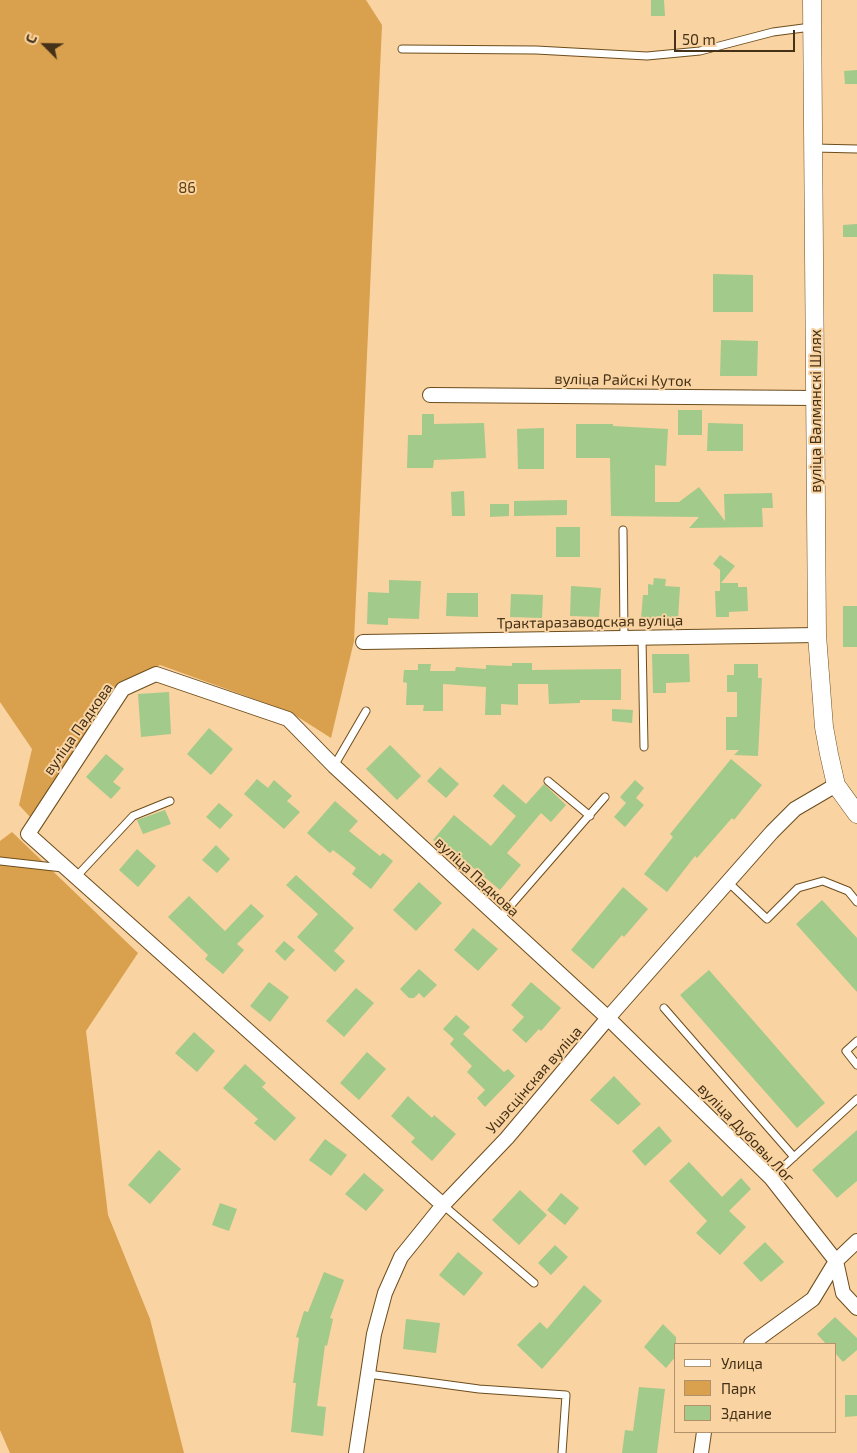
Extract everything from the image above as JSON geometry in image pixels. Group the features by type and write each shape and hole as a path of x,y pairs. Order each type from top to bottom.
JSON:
{"street":[{"name":"вуліца Валмянскі Шлях","path":"812,0 817,635 824,727 836,784 857,814"},
{"name":"вуліца Райскі Куток","path":"430,395 816,398"},
{"name":"Трактаразаводская вуліца","path":"363,642 817,635"},
{"name":"вуліца Падкова","path":"443,1206 28,834 123,689 156,674 288,718 334,766 608,1018"},
{"name":"Ушэсцінская вуліца","path":"356,1453 374,1334 392,1275 401,1257 443,1206 507,1138 608,1018 795,809 836,784"},
{"name":"вуліца Дубовы Лог","path":"608,1018 771,1178 836,1261 843,1293 857,1308"},
{"path":"752,1343 813,1298 836,1261 857,1241"},
{"path":"701,1453 704,1433"}],"lane":[{"path":"402,49 536,50 647,56 700,51 773,32 812,27"},
{"path":"814,148 857,149"},
{"path":"623,530 624,638"},
{"path":"642,638 644,747"},
{"path":"334,766 366,711"},
{"path":"548,782 590,816"},
{"path":"499,919 605,797"},
{"path":"0,862 71,873 133,816 170,801"},
{"path":"728,882 767,919 798,888 823,882 848,891 857,902"},
{"path":"664,1008 794,1157"},
{"path":"857,1041 846,1051 857,1065"},
{"path":"771,1178 857,1099"},
{"path":"443,1206 534,1283"},
{"path":"368,1374 479,1388 566,1395 562,1453"}],"green space":[{"name":"86","path":"0,0 366,0 382,25 354,641 331,738 290,712 160,665 120,682 31,818 19,805 32,749 0,702"},
{"path":"12,832 138,953 86,1031 108,1215 150,1319 184,1453 10,1453 0,1430 0,841"}],"building":[{"path":"651,0 664,0 665,16 651,16"},
{"path":"857,70 857,84 845,84 844,71"},
{"path":"857,224 857,237 843,237 843,225"},
{"path":"713,274 753,275 753,312 713,312"},
{"path":"721,340 758,341 757,376 720,376"},
{"path":"678,410 702,410 702,435 678,435"},
{"path":"422,414 434,414 434,424 484,423 486,458 434,460 433,468 407,468 408,435 422,435"},
{"path":"708,423 743,424 743,451 707,451"},
{"path":"576,424 613,424 613,426 668,429 666,466 655,465 655,502 679,502 699,487 725,521 724,494 772,493 773,508 762,508 763,527 689,528 699,517 611,516 610,458 576,458"},
{"path":"544,428 544,469 518,469 517,429"},
{"path":"464,491 465,516 452,516 451,492"},
{"path":"567,500 567,515 514,516 514,501"},
{"path":"490,504 509,504 509,516 490,517"},
{"path":"556,527 580,527 580,557 556,557"},
{"path":"720,555 735,566 721,583 738,583 738,587 747,587 748,611 729,612 729,617 716,617 715,591 720,591 720,570 713,564"},
{"path":"654,578 666,579 665,586 680,587 678,619 641,619 643,595 648,595 648,584 653,585"},
{"path":"389,580 421,581 419,619 388,618 388,625 367,624 368,592 389,593"},
{"path":"571,586 601,588 599,617 570,616"},
{"path":"447,593 478,593 478,617 446,616"},
{"path":"511,594 543,595 542,618 510,617"},
{"path":"843,606 857,606 857,647 843,647"},
{"path":"652,654 689,654 690,682 666,683 666,693 653,693"},
{"path":"512,663 532,663 532,670 621,669 621,700 580,700 580,703 549,704 548,684 518,684 518,705 501,704 501,715 485,715 486,687 443,684 443,711 423,711 424,705 406,705 407,683 403,682 404,670 418,670 418,664 431,664 430,671 455,671 456,667 486,669 486,665 512,666"},
{"path":"734,664 758,664 758,678 762,678 758,756 734,755 739,750 726,750 726,717 737,717 737,692 727,692 727,675 734,675"},
{"path":"169,692 171,734 141,737 138,694"},
{"path":"612,709 633,710 632,723 612,721"},
{"path":"209,728 233,749 211,775 187,754"},
{"path":"390,745 421,776 397,800 366,769"},
{"path":"106,754 124,769 113,782 121,788 111,799 86,777"},
{"path":"731,759 762,785 734,820 732,818 697,858 695,856 667,892 644,874 673,837 670,834"},
{"path":"440,767 459,784 446,798 427,781"},
{"path":"257,779 268,788 274,780 292,796 287,801 300,812 284,829 244,794"},
{"path":"635,780 644,788 636,798 644,805 625,827 614,817 626,803 620,797"},
{"path":"503,784 526,804 544,784 566,805 551,822 541,813 507,853 521,865 500,890 460,857 457,860 433,840 454,815 491,846 516,816 493,796"},
{"path":"335,801 358,821 349,831 380,856 383,853 393,861 371,889 352,874 356,868 333,850 330,853 307,833"},
{"path":"219,803 233,815 220,829 206,817"},
{"path":"165,810 171,824 143,834 137,820"},
{"path":"216,845 230,859 217,873 202,860"},
{"path":"137,849 156,866 138,887 119,870"},
{"path":"296,875 354,928 334,951 345,961 335,972 297,937 318,914 286,885"},
{"path":"419,882 442,903 416,931 393,910"},
{"path":"623,887 648,909 624,937 622,935 593,969 571,950"},
{"path":"189,896 225,931 251,904 264,916 237,944 244,950 223,974 205,959 208,955 168,917"},
{"path":"822,900 857,938 857,992 796,924"},
{"path":"473,928 498,949 478,971 454,950"},
{"path":"284,941 295,950 285,961 275,951"},
{"path":"419,969 437,985 424,998 419,993 414,998 409,998 400,989"},
{"path":"709,970 825,1103 797,1128 680,995"},
{"path":"269,982 289,997 270,1022 250,1006"},
{"path":"531,982 561,1008 541,1031 539,1029 526,1043 512,1030 524,1017 511,1005"},
{"path":"356,988 374,1003 344,1037 326,1021"},
{"path":"456,1015 470,1027 463,1034 504,1072 508,1069 515,1076 485,1107 477,1098 485,1090 467,1072 472,1066 450,1044 454,1039 443,1029"},
{"path":"194,1032 215,1051 197,1072 175,1053"},
{"path":"367,1052 386,1069 359,1100 340,1083"},
{"path":"245,1064 266,1083 262,1087 296,1118 275,1141 254,1123 258,1119 223,1088"},
{"path":"614,1076 641,1104 618,1125 590,1100"},
{"path":"408,1096 432,1118 434,1115 456,1134 432,1161 411,1142 415,1138 391,1116"},
{"path":"659,1126 672,1141 645,1166 632,1151"},
{"path":"857,1130 857,1181 837,1198 812,1170"},
{"path":"325,1139 347,1155 331,1176 309,1160"},
{"path":"159,1150 181,1169 150,1204 128,1185"},
{"path":"689,1162 722,1197 741,1178 751,1189 729,1211 746,1227 720,1255 696,1233 707,1221 669,1181"},
{"path":"364,1173 384,1190 366,1211 345,1194"},
{"path":"520,1190 547,1215 519,1245 492,1220"},
{"path":"561,1193 579,1208 565,1225 547,1210"},
{"path":"220,1203 237,1209 229,1231 212,1225"},
{"path":"765,1242 784,1262 761,1282 743,1263"},
{"path":"555,1245 568,1257 551,1275 538,1263"},
{"path":"458,1252 483,1273 464,1296 439,1275"},
{"path":"324,1272 344,1280 330,1318 333,1319 327,1346 325,1345 317,1406 326,1407 323,1436 291,1432 296,1383 293,1383 299,1338 296,1337 304,1311 308,1312"},
{"path":"584,1285 602,1301 542,1369 517,1345 540,1322 547,1329"},
{"path":"835,1317 857,1338 857,1350 843,1362 837,1355 837,1343 825,1343 817,1334"},
{"path":"406,1319 440,1323 436,1353 403,1349"},
{"path":"663,1324 676,1337 674,1358 666,1368 644,1347"},
{"path":"639,1387 665,1389 657,1453 622,1453 625,1430 633,1431"},
{"path":"845,1395 857,1395 857,1416 845,1417"}]}
